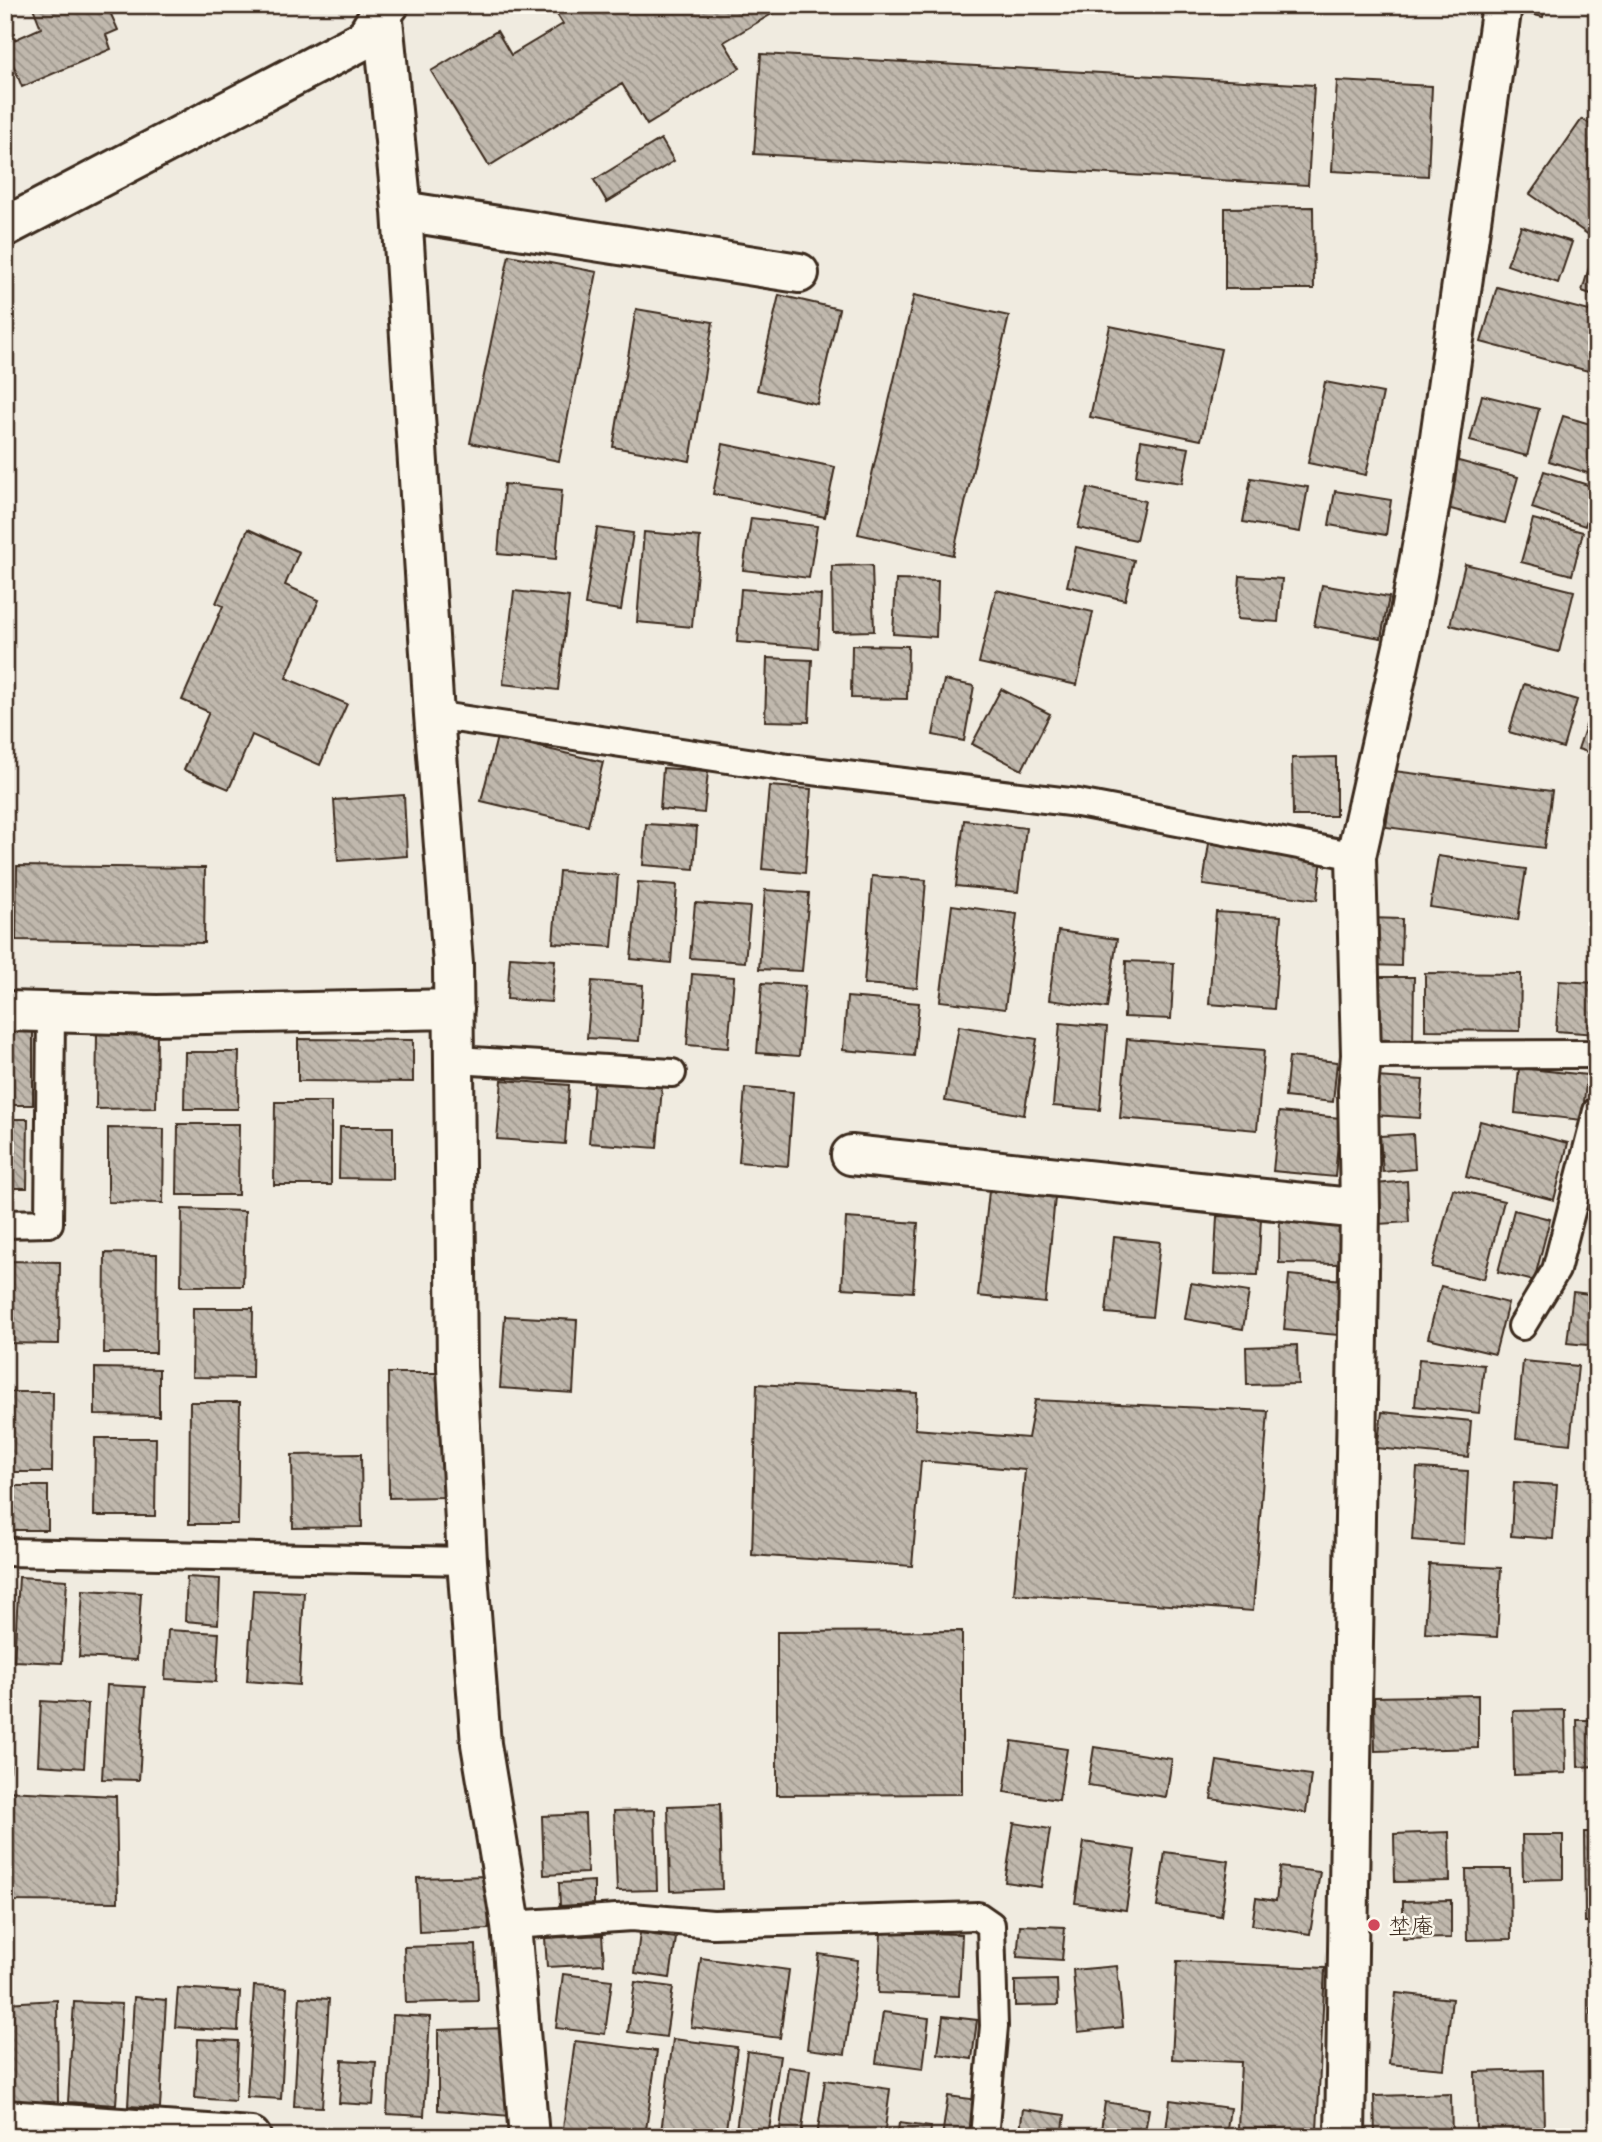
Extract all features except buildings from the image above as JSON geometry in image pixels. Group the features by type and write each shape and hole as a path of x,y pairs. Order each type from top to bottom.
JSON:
{"street":[{"path":"1345,2137 1360,1209 1358,1091 1361,1055 1356,856 1407,629 1433,486 1502,5"},
{"path":"386,8 453,964 457,1367 467,1561 481,1744 511,1925 529,2137"},
{"path":"5,227 365,39 386,8"},
{"path":"402,211 799,273"},
{"path":"5,1011 157,1015 454,1009"},
{"path":"851,1155 1360,1209"},
{"path":"5,2120 251,2137"}],"lane":[{"path":"434,715 788,768 1078,803 1356,856"},
{"path":"5,1224 50,1223 51,1013"},
{"path":"1361,1055 1597,1054"},
{"path":"456,1060 672,1073"},
{"path":"1522,1326 1556,1270 1597,1111"},
{"path":"5,1552 467,1561"},
{"path":"511,1925 632,1917 713,1924 978,1916 991,1926 995,2026 984,2137"}],"place":[{"name":"埜庵","path":"1374,1925"}]}
